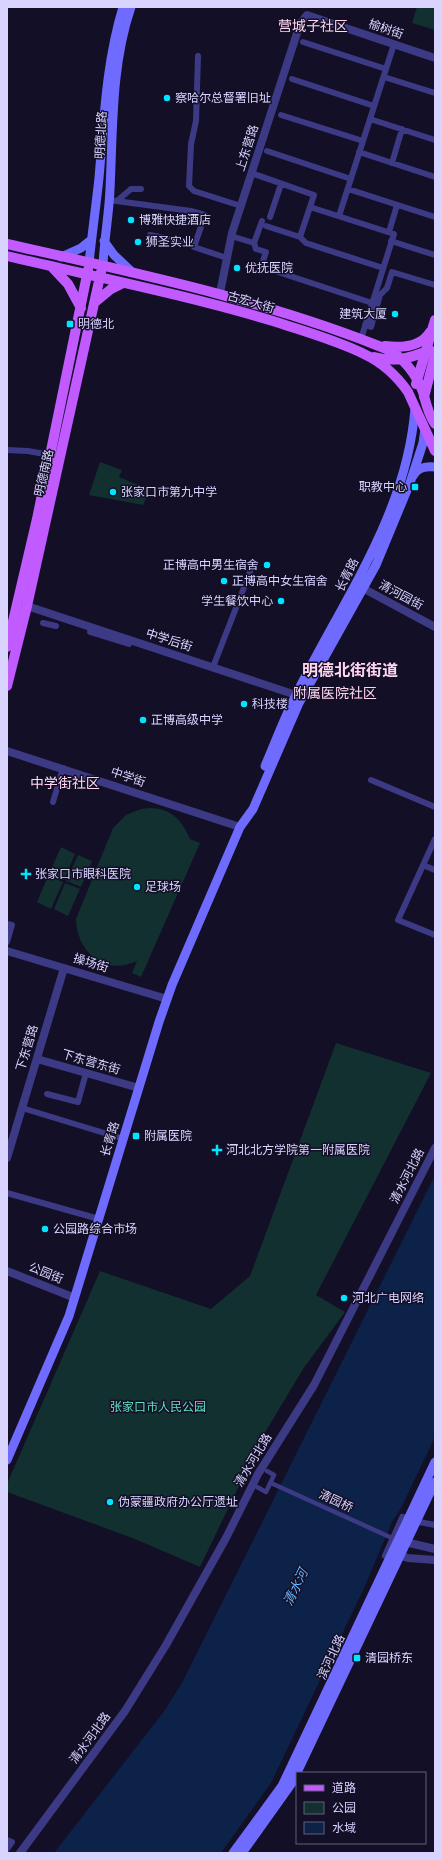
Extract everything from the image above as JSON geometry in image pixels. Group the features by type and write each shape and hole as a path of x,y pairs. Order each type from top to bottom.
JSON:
{"main road":[{"name":"明德北路","path":"89,262 99,178 107,85 116,30 124,7"},
{"name":"明德北路","path":"102,265 104,241 113,201 110,179 118,63 123,32 131,7"},
{"path":"99,178 110,179"},
{"path":"61,257 72,253 91,240"},
{"path":"104,241 114,255 131,271"},
{"name":"古宏大街","path":"7,244 61,257 131,271 220,293 301,318 377,345 397,354 417,380 430,417 435,424"},
{"name":"古宏大街","path":"7,256 246,313 365,354 379,363 402,383 435,451"},
{"name":"明德南路","path":"7,647 14,623 50,455 89,262"},
{"name":"明德南路","path":"7,686 14,623 27,606 102,265"},
{"path":"52,267 68,284 80,308"},
{"path":"94,303 112,289 123,283"},
{"path":"377,345 396,348 422,342 434,324"},
{"name":"长青路","path":"425,429 424,397 434,324"},
{"path":"365,354 386,360 402,360 430,353 435,345"},
{"path":"73,346 84,348"},
{"name":"长青路","path":"360,587 389,514 410,448 417,380 430,353"},
{"path":"410,448 414,443 429,439"},
{"name":"长青路","path":"7,1460 70,1316 167,998 240,827 253,809 300,696 360,587 410,483 429,439"},
{"path":"410,483 415,473 420,468 426,466 435,467"},
{"name":"滨河北路","path":"233,1853 282,1786 392,1556 435,1462"},
{"name":"滨河北路","path":"409,1519 435,1482"},
{"name":"滨河北路","path":"297,1772 392,1556"},
{"name":"滨河北路","path":"242,1853 292,1783 296,1774"}],"street":[{"name":"榆树街","path":"307,15 435,58"},
{"name":"上东营路","path":"220,293 231,236 300,24 307,15"},
{"path":"304,42 386,69"},
{"path":"339,216 394,44"},
{"path":"198,56 196,121 190,144 190,186 194,191 241,206"},
{"path":"384,77 435,93"},
{"path":"292,79 374,106"},
{"path":"281,115 363,141"},
{"path":"370,119 435,140"},
{"path":"392,163 402,129"},
{"path":"267,151 351,179"},
{"path":"359,152 435,177"},
{"path":"251,173 314,195 300,237"},
{"path":"270,217 281,184"},
{"path":"113,201 131,189 141,189"},
{"path":"348,189 435,217"},
{"path":"113,201 204,215 194,247 227,258"},
{"path":"389,232 397,205"},
{"path":"310,207 394,234 361,339"},
{"path":"261,267 266,252 256,249 254,243 264,223 300,237 306,243 383,268"},
{"path":"150,235 195,244"},
{"path":"231,236 254,243"},
{"path":"391,241 435,255"},
{"path":"278,272 372,303"},
{"path":"365,325 371,326 380,295 387,288 392,272 435,286"},
{"path":"7,450 28,451 50,455"},
{"path":"213,667 250,572"},
{"name":"清河园街","path":"360,587 435,627"},
{"name":"中学后街","path":"27,606 54,614 111,636 213,667 300,696"},
{"path":"43,623 53,626 54,614"},
{"path":"90,632 111,636 131,644"},
{"name":"中学街","path":"7,751 63,768 240,827"},
{"path":"53,802 63,768"},
{"path":"371,780 435,807"},
{"path":"435,839 398,920 435,935"},
{"path":"423,865 435,870"},
{"path":"7,924 12,925 7,942"},
{"name":"操场街","path":"7,951 167,998"},
{"name":"下东营路","path":"7,1158 64,968"},
{"name":"下东营东街","path":"37,1059 139,1088"},
{"path":"47,1094 78,1102 86,1073"},
{"path":"22,1108 124,1139"},
{"name":"清水河北路","path":"20,1853 125,1711 166,1645 219,1551 256,1479 314,1385 435,1148"},
{"path":"7,1193 99,1219"},
{"name":"公园街","path":"7,1271 75,1298"},
{"path":"257,1487 266,1492 274,1475 267,1471"},
{"name":"清园桥","path":"271,1483 399,1541"},
{"path":"409,1519 435,1525"},
{"path":"399,1541 435,1549"},
{"path":"392,1556 435,1560"},
{"path":"7,1840 12,1842 7,1849"}],"green space":[{"path":"417,7 435,7 435,30 412,23"},
{"path":"100,462 122,470 119,477 150,490 143,505 89,495"},
{"path":"149,808 164,810 175,816 187,832 190,839 200,843 141,977 132,973 137,961 125,965 114,966 95,958 87,951 81,942 76,919 113,828 126,815 141,809"},
{"path":"61,847 75,854 64,880 49,874"},
{"path":"78,855 92,861 81,887 66,881"},
{"path":"48,876 63,882 51,909 37,902"},
{"path":"65,883 80,889 68,916 54,909"},
{"name":"张家口市人民公园","path":"336,1043 431,1073 316,1295 345,1312 303,1369 263,1436 200,1567 135,1539 7,1492 7,1484 100,1271 211,1309 250,1276"}],"water":[{"name":"清水河","path":"435,1175 435,1437 400,1510 392,1522 365,1586 271,1783 221,1853 54,1853 165,1710 183,1681"}],"place":[{"name":"察哈尔总督署旧址","path":"167,98"},
{"name":"博雅快捷酒店","path":"131,220"},
{"name":"狮圣实业","path":"138,242"},
{"name":"优抚医院","path":"237,268"},
{"name":"建筑大厦","path":"395,314"},
{"name":"明德北","path":"70,324"},
{"name":"职教中心","path":"415,487"},
{"name":"张家口市第九中学","path":"113,492"},
{"name":"正博高中男生宿舍","path":"267,565"},
{"name":"正博高中女生宿舍","path":"224,581"},
{"name":"学生餐饮中心","path":"281,601"},
{"name":"科技楼","path":"244,704"},
{"name":"正博高级中学","path":"143,720"},
{"name":"张家口市眼科医院","path":"26,874"},
{"name":"足球场","path":"137,887"},
{"name":"附属医院","path":"136,1136"},
{"name":"河北北方学院第一附属医院","path":"217,1150"},
{"name":"公园路综合市场","path":"45,1229"},
{"name":"河北广电网络","path":"344,1298"},
{"name":"伪蒙疆政府办公厅遗址","path":"110,1502"},
{"name":"清园桥东","path":"357,1658"}],"district":[{"name":"营城子社区","path":"313,26"},
{"name":"明德北街街道","path":"350,670"},
{"name":"附属医院社区","path":"335,693"},
{"name":"中学街社区","path":"65,783"}]}
